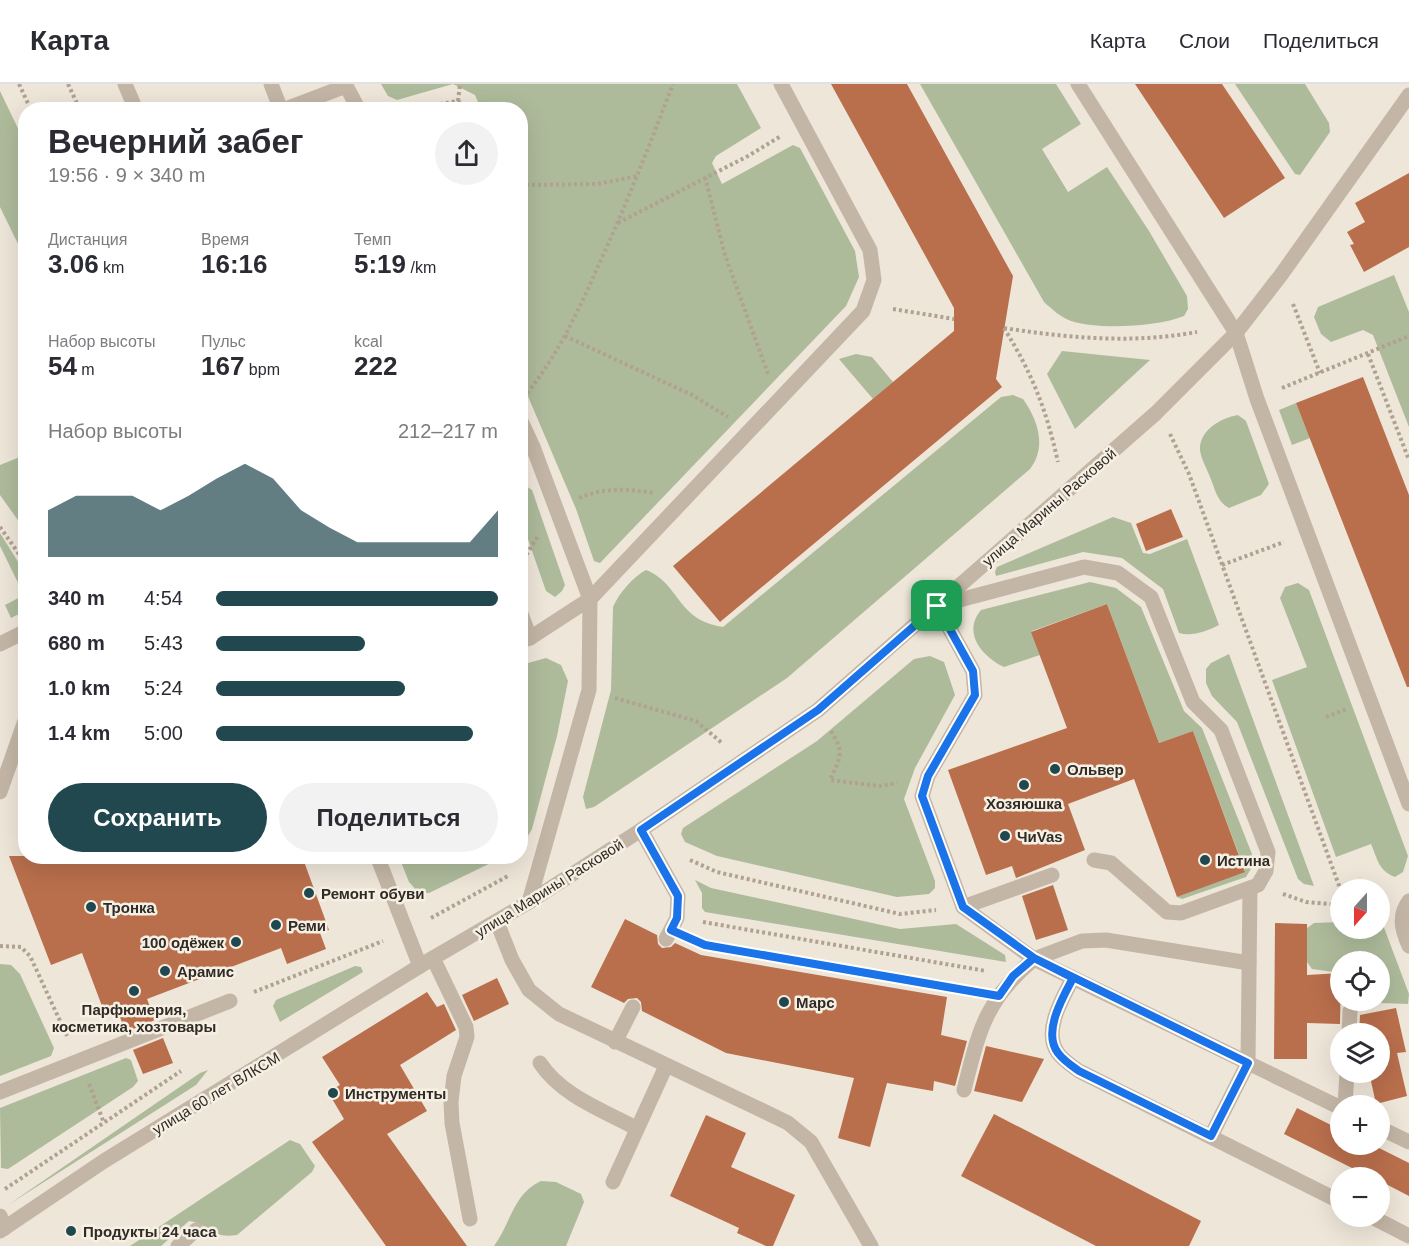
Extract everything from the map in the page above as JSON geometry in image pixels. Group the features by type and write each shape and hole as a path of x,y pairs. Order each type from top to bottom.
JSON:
{"street":[{"path":"125,84 133,102"},
{"path":"271,84 279,102"},
{"path":"528,638 590,599 863,311 874,280 870,250 781,84"},
{"path":"1078,84 1236,333 1257,399 1409,804"},
{"path":"302,102 346,85 355,102"},
{"name":"улица Марины Расковой","path":"427,962 644,835 818,710 1156,413 1236,333 1281,275 1409,95"},
{"path":"528,451 558,507 590,599 589,690 529,902"},
{"path":"1094,860 1111,863 1167,912 1181,913 1258,885 1266,871 1268,852 1221,729 1192,702 1151,597 1118,573 1084,567 937,606 973,671 975,695 928,776 922,796 963,907 1034,958 1330,1103"},
{"path":"0,644 18,636"},
{"path":"0,792 18,741"},
{"path":"644,835 678,896 671,929"},
{"path":"381,864 427,962 466,1027 465,1049 454,1076 451,1102 452,1123 470,1219"},
{"path":"963,907 1052,875"},
{"path":"1211,1136 1248,1063 1250,888"},
{"path":"1409,901 1404,908 1401,927 1409,946"},
{"path":"497,922 512,960 529,990 559,1014 788,1123 811,1142 872,1246"},
{"path":"964,1090 979,1030 1013,976 1034,958 1082,941 1106,940 1249,963"},
{"name":"улица 60 лет ВЛКСМ","path":"2,1225 427,962"},
{"path":"1073,978 1062,999 1053,1027 1053,1043 1058,1052 1079,1071 1330,1196"},
{"path":"0,1092 231,1001"},
{"path":"615,1042 633,1007"},
{"path":"1349,1023 1350,1011"},
{"path":"540,1063 549,1077 565,1090 636,1128"},
{"path":"613,1182 666,1066"},
{"path":"1390,1132 1408,1140"},
{"path":"1390,1226 1409,1236"},
{"path":"178,1246 196,1230"}],"path":[{"path":"21,84 29,102"},
{"path":"68,84 76,102"},
{"path":"445,102 458,101 460,84"},
{"path":"528,391 540,377 565,336 639,176 673,84"},
{"path":"618,223 748,156 802,123"},
{"path":"528,185 597,184 639,176"},
{"path":"705,177 725,255 778,400"},
{"path":"1281,275 1320,373"},
{"path":"865,305 954,319"},
{"path":"1067,458 1058,466 1040,394 1027,366 1004,328 1060,337 1113,340 1158,339 1204,331 1196,339"},
{"path":"565,336 722,411"},
{"path":"1257,399 1409,336"},
{"path":"1368,354 1409,460"},
{"path":"1156,413 1177,447 1337,879"},
{"path":"528,553 558,507 596,491 626,488 660,494 679,505"},
{"path":"0,527 18,553"},
{"path":"1222,565 1266,549"},
{"path":"589,690 696,721 723,743 713,750"},
{"path":"818,710 840,745 841,757 830,780 880,786 928,776"},
{"path":"644,835 717,872 900,914 963,907"},
{"path":"441,913 501,880"},
{"path":"1306,902 1330,904"},
{"path":"671,929 1013,976"},
{"path":"671,929 705,945 999,996"},
{"path":"0,946 21,947 30,956 79,1061 104,1122"},
{"path":"259,990 367,947"},
{"path":"0,1192 181,1071"}],"green space":[{"path":"381,84 453,84 397,100 388,96"},
{"path":"453,84 737,84 761,128 716,156 712,163 722,184 793,145 800,148 855,251 859,277 846,306 600,563 594,561 576,509 528,396 528,102 478,102 475,95"},
{"path":"920,84 1056,84 1081,124 1042,149 1068,192 1107,167 1149,231 1187,296 1188,309 1184,316 1144,325 1096,326 1071,321 1044,302"},
{"path":"1235,84 1305,84 1329,123 1330,132 1300,175 1295,174"},
{"path":"0,91 18,128 18,244 0,207"},
{"path":"1394,275 1409,312 1409,427 1373,335 1363,330 1331,342 1321,334 1314,317 1318,307"},
{"path":"1062,351 1150,360 1075,429 1047,374"},
{"path":"856,354 872,357 893,382 873,399 839,359"},
{"path":"1013,395 1023,399 1036,425 1038,452 1030,469 787,678 594,807 586,809 583,797 611,690 613,607 631,581 646,570 666,583 696,617 723,627 1001,397"},
{"path":"1296,403 1310,438 1292,445 1279,410"},
{"path":"1238,415 1246,421 1269,484 1261,495 1229,508 1217,495 1200,450 1203,437 1212,426"},
{"path":"18,458 18,520 0,495 0,465"},
{"path":"528,487 532,490 565,585 555,597 546,591 528,539"},
{"path":"1113,517 1131,523 1143,553 1150,554 1187,539 1219,625 1194,634 1179,633 1163,589 1122,558 1083,552 996,576 997,567"},
{"path":"0,533 18,562 18,583 0,546"},
{"path":"1090,582 1116,588 1141,607 1184,711 1202,728 1252,854 1252,867 1246,877 1182,899 1177,897 1245,871 1193,731 1159,743 1107,604 1032,631 1040,655 1004,667 988,657 977,643 973,627 981,610"},
{"path":"1298,583 1309,590 1408,856 1403,872 1395,877 1382,868 1371,844 1336,857 1272,680 1307,667 1280,598 1285,587"},
{"path":"18,598 18,614 11,618 5,605"},
{"path":"1229,654 1314,886 1304,884 1298,879 1237,722 1212,696 1206,683 1206,669 1211,663"},
{"path":"930,656 944,662 955,695 915,768 904,799 935,881 935,888 929,894 897,897 717,856 685,842 681,834 683,828 817,741 914,659"},
{"path":"546,658 561,665 568,681 557,736 532,829 528,836 528,663"},
{"path":"402,864 489,864 429,893 418,892 409,882"},
{"path":"695,880 711,888 900,929 956,924 1005,955 1006,962 705,912 702,908 702,893"},
{"path":"1330,922 1330,939 1388,939 1409,994 1408,1004 1390,1003 1390,951 1330,951 1330,971 1312,969 1307,962 1307,928 1314,923"},
{"path":"0,964 11,965 20,974 54,1048 51,1056 0,1076"},
{"path":"355,966 361,967 363,972 280,1022 273,1006 276,1000"},
{"path":"126,1058 131,1060 138,1081 133,1087 8,1169 1,1168 0,1108"},
{"path":"208,1070 196,1085 8,1205 200,1073"},
{"path":"290,1140 300,1144 315,1166 312,1172 237,1235 221,1235 189,1221 161,1246 130,1246"},
{"path":"541,1181 556,1182 581,1194 584,1202 566,1246 494,1246 518,1201 524,1193"}],"building":[{"path":"831,84 907,84 1013,276 996,379 1002,387 720,622 673,566 954,331 954,308"},
{"path":"1135,84 1222,84 1285,178 1224,218"},
{"path":"1409,173 1409,247 1364,272 1350,245 1354,244 1347,232 1365,222 1355,203"},
{"path":"1363,377 1409,495 1409,687 1407,687 1296,403"},
{"path":"1171,509 1183,537 1146,551 1136,524"},
{"path":"1107,604 1159,743 1193,731 1245,872 1177,897 1134,779 1068,804 1085,850 1016,878 1012,866 986,875 948,770 1067,728 1031,632"},
{"path":"9,856 18,856 18,864 305,864 329,930 320,933 326,949 287,964 281,948 147,999 155,1020 126,1032 117,1010 105,1014 82,953 51,965"},
{"path":"1053,885 1068,930 1036,940 1022,896"},
{"name":"Марс","path":"625,919 657,935 658,944 662,948 671,947 675,943 701,955 947,997 941,1035 967,1041 955,1086 934,1081 933,1091 887,1083 870,1147 838,1138 854,1078 726,1053 642,1011 641,1002 637,998 628,999 624,1003 591,987"},
{"path":"1275,923 1307,924 1307,975 1330,974 1330,1011 1340,1011 1340,1023 1307,1023 1307,1059 1274,1059"},
{"path":"497,978 509,1004 474,1021 462,995"},
{"path":"427,992 437,1007 444,1004 456,1030 400,1065 427,1111 387,1134 467,1246 386,1246 312,1142 344,1119 328,1092 340,1085 322,1057"},
{"path":"1396,1008 1406,1052 1397,1053 1407,1096 1390,1100 1390,1095 1374,1095 1371,1083 1390,1083 1390,1023 1360,1023 1360,1015"},
{"path":"163,1038 173,1063 143,1074 133,1050"},
{"path":"986,1046 1044,1059 1022,1102 974,1091"},
{"path":"1297,1108 1330,1124 1330,1155 1390,1154 1409,1163 1409,1196 1390,1186 1390,1167 1350,1167 1284,1134"},
{"path":"994,1114 1201,1221 1189,1246 1096,1246 961,1176"},
{"path":"706,1115 746,1133 731,1167 795,1195 773,1246 766,1246 737,1233 739,1228 670,1196"}],"place":[{"name":"Ольвер","path":"1055,769"},
{"name":"Хозяюшка","path":"1024,785"},
{"name":"ЧиVas","path":"1005,836"},
{"name":"Истина","path":"1205,860"},
{"name":"Ремонт обуви","path":"309,893"},
{"name":"Тронка","path":"91,907"},
{"name":"Реми","path":"276,925"},
{"name":"100 одёжек","path":"236,942"},
{"name":"Арамис","path":"165,971"},
{"name":"Парфюмерия, косметика, хозтовары","path":"134,991"},
{"name":"Марс","path":"784,1002"},
{"name":"Инструменты","path":"333,1093"},
{"name":"Продукты 24 часа","path":"71,1231"}],"route":[{"path":"937,606 818,710 641,830 678,896 677,918 671,930 705,945 999,996 1013,976 1034,958 1248,1063 1211,1136 1079,1071 1065,1060 1053,1043 1052,1036 1062,999 1073,978 1034,958 963,907 922,796 928,776 975,695 973,671 937,606"}]}
